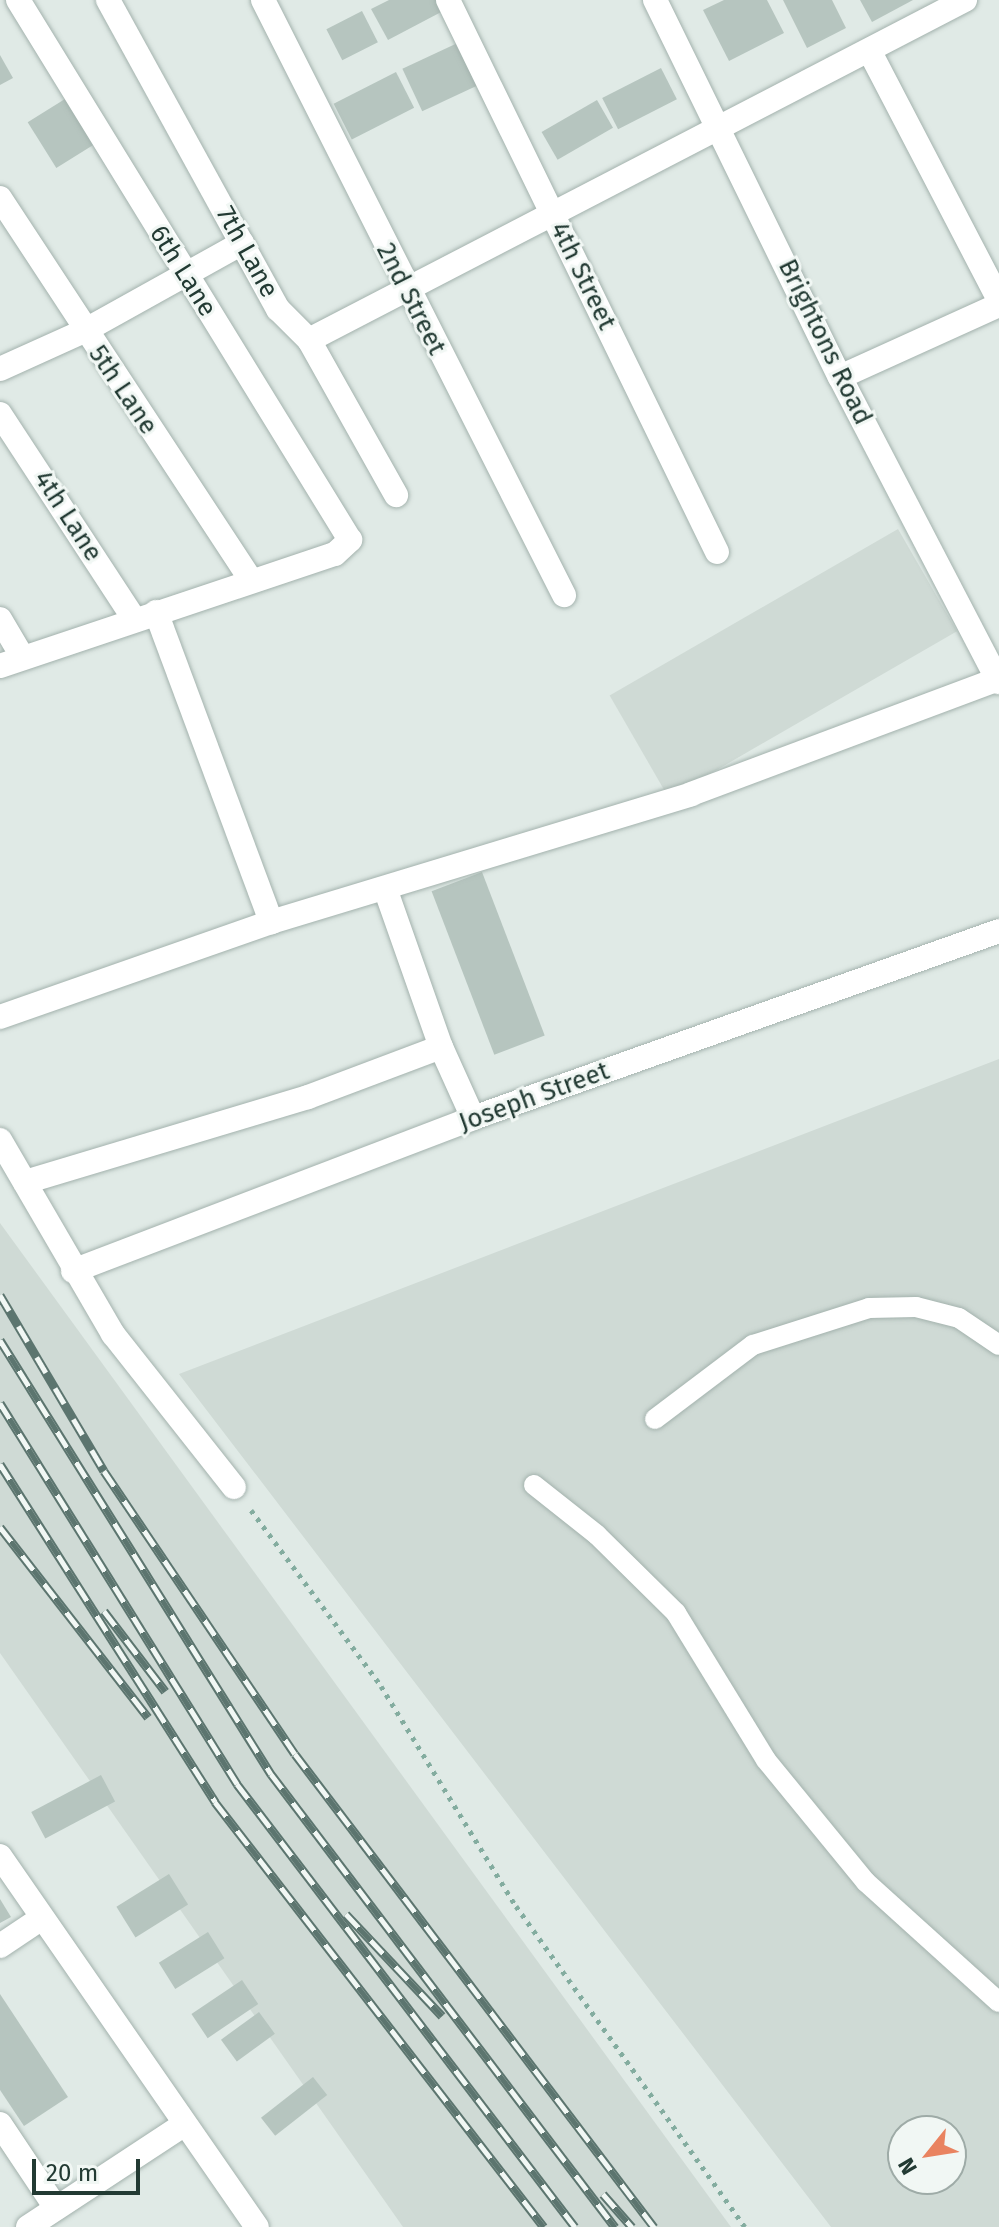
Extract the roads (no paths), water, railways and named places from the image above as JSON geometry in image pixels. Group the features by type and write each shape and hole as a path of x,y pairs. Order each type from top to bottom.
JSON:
{"street":[{"name":"6th Lane","path":"18,0 350,540 335,554 251,580"},
{"name":"7th Lane","path":"108,0 278,309 309,340 396,495"},
{"name":"2nd Street","path":"263,0 406,289 564,595"},
{"name":"4th Street","path":"448,0 717,552"},
{"name":"Brightons Road","path":"655,0 720,125 840,377 999,680"},
{"path":"309,340 720,125 870,52 965,0"},
{"path":"840,377 999,302 870,52"},
{"name":"5th Lane","path":"0,198 84,331 251,580"},
{"path":"0,369 84,331 242,243"},
{"name":"4th Lane","path":"0,414 146,616 271,922"},
{"path":"0,619 12,662 251,580"},
{"path":"0,1017 271,922 386,891 691,794 999,680"},
{"path":"386,891 441,1047 473,1118"},
{"name":"Joseph Street","path":"73,1271 473,1118 999,931"},
{"path":"25,1182 308,1097 441,1047"},
{"path":"0,1140 73,1271 113,1334 234,1487"},
{"path":"0,1856 183,2125 257,2227"},
{"path":"0,1946 42,1918"},
{"path":"0,2124 56,2208"},
{"path":"28,2227 183,2125"}],"lane":[{"path":"655,1419 753,1345 869,1308 916,1307 959,1318 999,1345"},
{"path":"534,1485 597,1535 676,1613 766,1760 866,1882 999,2002"}],"railway":[{"path":"0,1295 104,1471 295,1754 654,2227"},
{"path":"0,1340 271,1774 615,2227"},
{"path":"0,1403 237,1784 575,2227"},
{"path":"0,1464 215,1802 544,2227"},
{"path":"0,1527 148,1717"},
{"path":"104,1611 165,1691"},
{"path":"346,1914 442,2016"},
{"path":"603,2194 632,2227"}]}
